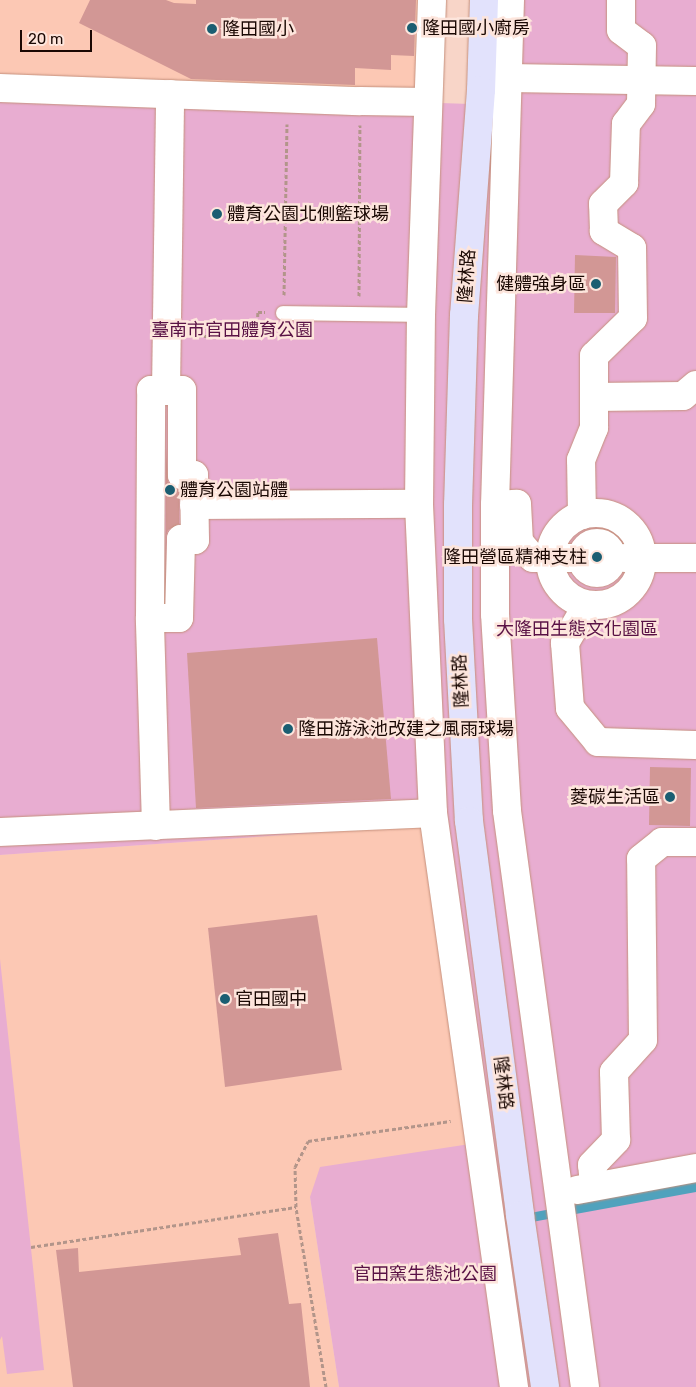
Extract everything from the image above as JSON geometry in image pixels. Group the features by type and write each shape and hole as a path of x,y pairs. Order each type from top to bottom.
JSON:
{"street":[{"path":"432,0 420,315 420,504 434,812 514,1387"},
{"name":"隆林路","path":"484,0 481,90 464,315 458,619 469,821 518,1206 545,1387"},
{"path":"510,0 495,505 495,614 507,810 586,1387"},
{"path":"582,515 581,460 594,428 594,356 633,318 632,248 604,231 603,204 624,183 626,124 641,104 642,46 621,30 621,0"},
{"path":"507,78 696,81"},
{"path":"0,88 427,102"},
{"path":"166,391 170,94"},
{"path":"594,397 683,396 696,385"},
{"path":"150,618 179,618 181,539 195,540 194,475 182,475 182,390 152,390 150,618 156,826"},
{"path":"194,505 420,504"},
{"path":"495,505 517,504 519,542 533,558 582,558 586,569 595,573 608,569 612,558 696,558"},
{"path":"598,513 612,516 626,523 636,535 642,558 638,579 629,591 617,600 602,605 587,605 573,599 561,590 553,577 550,558 551,547 558,533 569,521 582,515 598,513"},
{"path":"587,605 566,643 570,708 598,742 696,745"},
{"path":"0,832 434,812"},
{"path":"594,1186 592,1165 616,1140 614,1072 644,1040 641,859 662,842 696,842"},
{"path":"559,1194 696,1168"}],"lane":[{"path":"283,313 420,315"}],"path":[{"path":"167,336 257,336 258,312 283,313 287,98"},
{"path":"359,314 360,101"},
{"path":"326,1387 296,1207 294,1167 308,1141 476,1118"},
{"path":"31,1247 296,1207"}],"shaded area":[{"name":"隆田國小","path":"0,0 426,0 423,88 0,88"},
{"name":"官田國中","path":"426,825 470,1144 310,1197 339,1387 0,1387 0,855"}],"green space":[{"path":"482,0 696,0 696,1387 339,1387 310,1197 320,1167 470,1144 426,825 0,855 0,88 470,104"},
{"path":"0,959 44,1370 7,1374 2,1336 0,1340"}],"water":[{"path":"696,1181 696,1192 521,1224 520,1215"}],"building":[{"path":"90,0 166,0 174,3 196,4 196,0 416,0 414,56 391,55 391,70 355,68 355,85 191,79 79,23"},
{"name":"健體強身區","path":"575,255 616,257 615,313 574,313"},
{"path":"166,447 168,482 179,490 179,524 168,530 166,536"},
{"path":"592,546 601,546 609,555 607,567 599,571 591,570 598,558"},
{"name":"隆田游泳池改建之風雨球場","path":"377,638 391,799 196,808 187,653"},
{"name":"菱碳生活區","path":"650,767 691,768 690,826 649,825"},
{"path":"317,915 342,1070 225,1087 208,928"},
{"path":"278,1233 289,1304 301,1303 310,1387 73,1387 56,1250 78,1248 79,1272 241,1255 238,1238"}],"place":[{"name":"隆田國小廚房","path":"412,28"},
{"name":"隆田國小","path":"212,29"},
{"name":"體育公園北側籃球場","path":"217,214"},
{"name":"健體強身區","path":"596,284"},
{"name":"體育公園站體","path":"170,490"},
{"name":"隆田營區精神支柱","path":"597,557"},
{"name":"隆田游泳池改建之風雨球場","path":"288,729"},
{"name":"菱碳生活區","path":"670,797"},
{"name":"官田國中","path":"225,999"}],"park label":[{"name":"臺南市官田體育公園","path":"232,330"},
{"name":"大隆田生態文化園區","path":"577,629"},
{"name":"官田窯生態池公園","path":"425,1274"}]}
